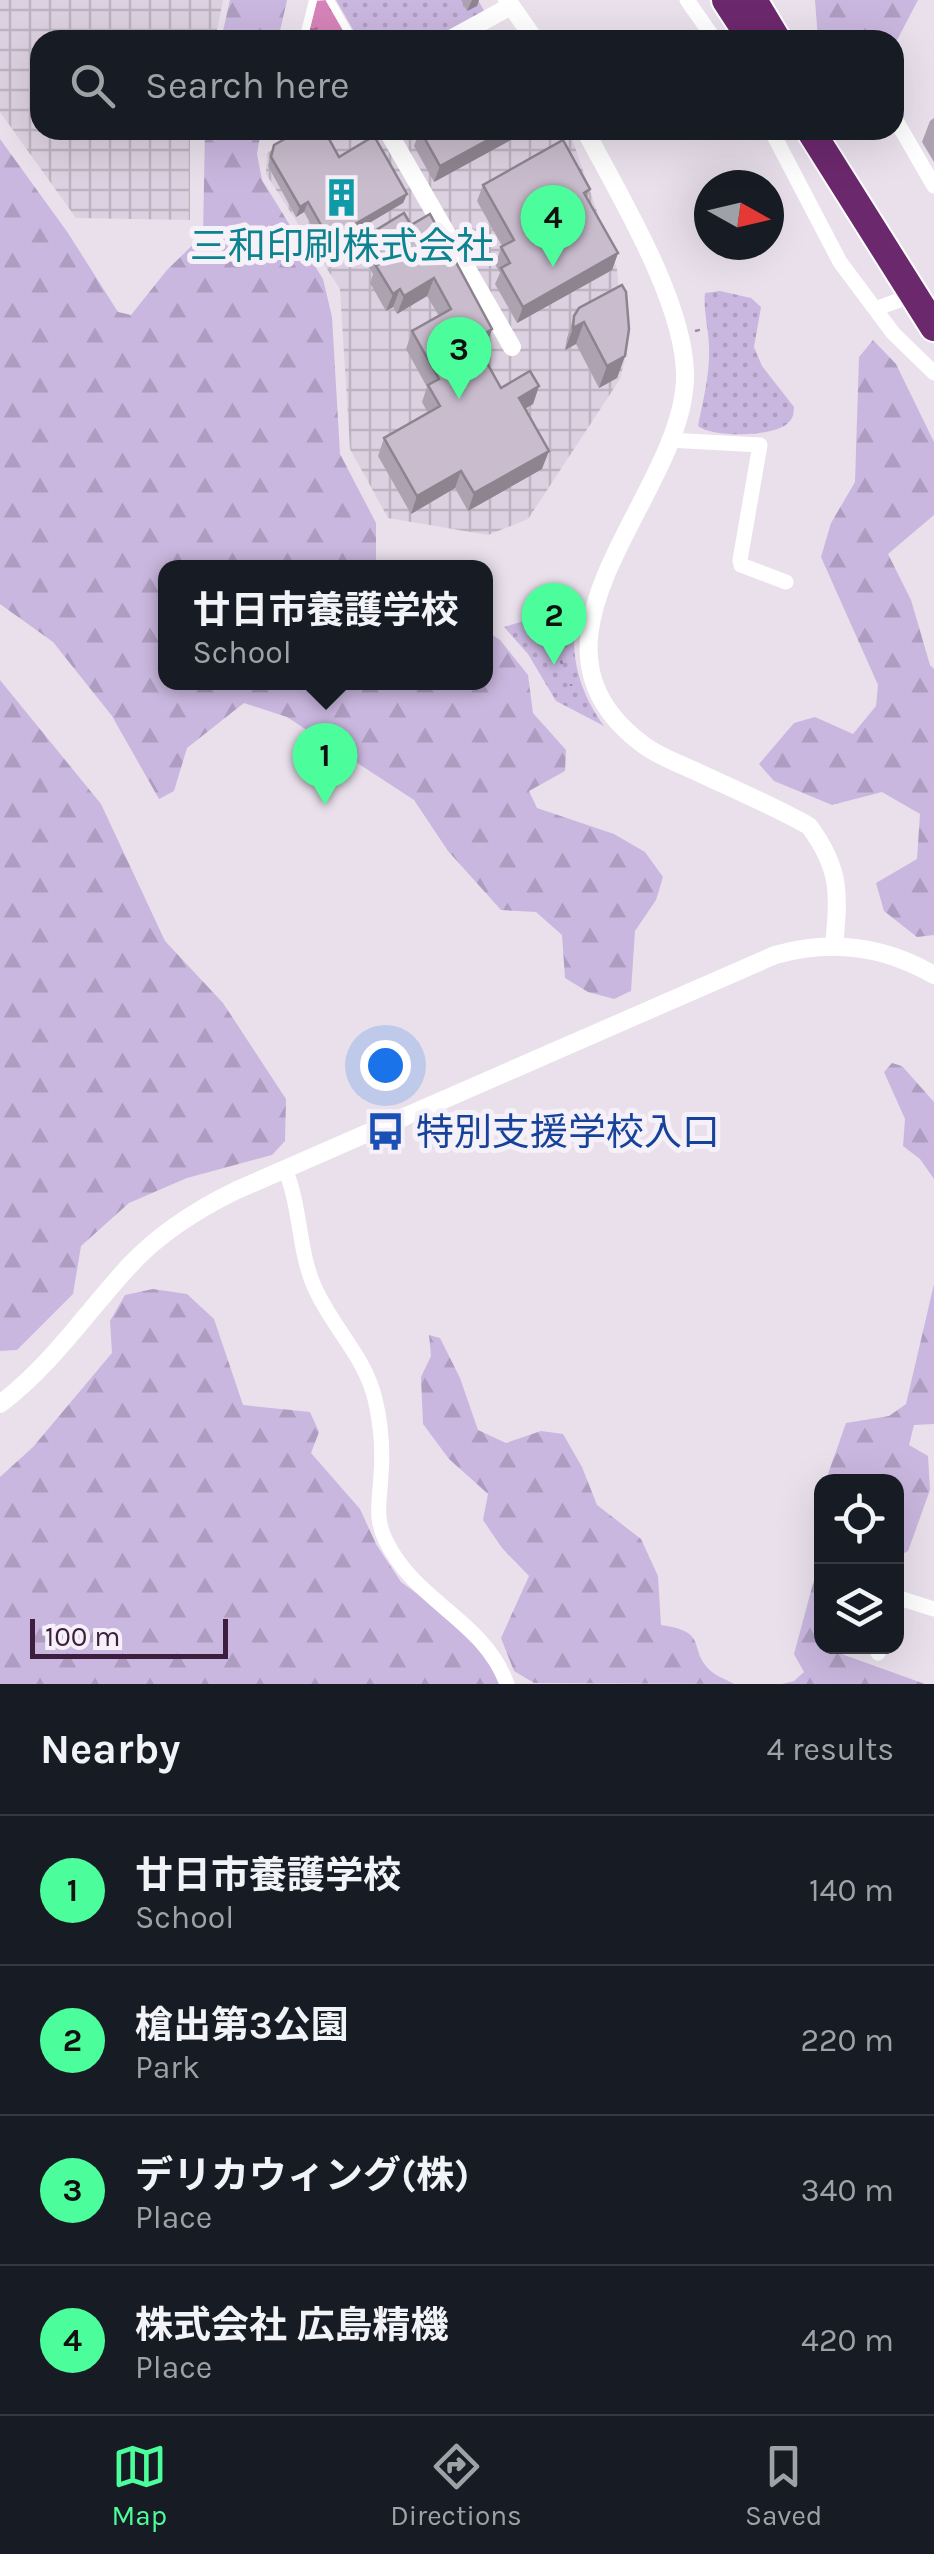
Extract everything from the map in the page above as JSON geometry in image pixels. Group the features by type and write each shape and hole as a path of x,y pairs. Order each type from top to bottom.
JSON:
{"highway":[{"path":"738,12 763,30"},
{"path":"816,140 934,327"},
{"path":"839,140 934,291"}],"street":[{"path":"688,0 708,30"},
{"path":"466,30 509,3 528,30"},
{"path":"904,134 934,186"},
{"path":"393,140 512,347"},
{"path":"589,140 627,210 678,322 685,377 669,440 595,602 589,648 599,692 621,724 648,749 809,826 835,870 838,889 834,946"},
{"path":"776,140 840,262 893,333 934,373"},
{"path":"874,309 897,301"},
{"path":"669,440 760,446 740,560 742,565 786,582"},
{"path":"0,1404 42,1369 151,1245 214,1201 758,961 792,950 834,946 882,952 934,975"},
{"path":"285,1169 296,1200 316,1292 358,1358 374,1396 382,1438 378,1520 385,1540 406,1575 483,1644 507,1684"},
{"path":"904,1601 934,1609"}],"lane":[{"path":"306,30 313,0"},
{"path":"330,0 347,30"}],"path":[{"path":"693,332 708,328"},
{"path":"551,659 560,657 562,664"}],"shaded area":[{"path":"0,0 223,0 217,30 30,30 30,140 190,140 190,220 76,218 0,112"},
{"path":"291,140 572,140 617,269 625,359 620,379 528,519 488,535 388,518 350,449 340,289 266,174 267,153"}],"green space":[{"path":"230,0 287,0 280,30 223,30"},
{"path":"336,0 478,0 486,14 458,30 353,30"},
{"path":"815,0 918,0 902,30 817,30"},
{"path":"0,139 68,233 118,312 131,315 167,270 203,235 205,140 259,140 257,154 262,180 323,279 332,317 340,454 376,523 376,560 158,560 158,690 493,690 493,635 528,675 533,713 566,750 565,771 529,791 537,808 614,834 645,852 663,877 656,900 635,931 631,991 614,999 588,992 565,978 562,935 536,912 501,910 448,851 414,800 287,717 244,703 187,748 174,791 159,799 112,716 53,642 0,604"},
{"path":"720,291 751,298 761,307 754,347 762,366 794,407 793,416 781,428 729,434 698,426 709,358 705,293"},
{"path":"873,340 896,364 934,442 934,515 888,554 911,600 934,669 934,935 917,937 884,911 876,883 917,859 920,814 882,792 832,805 774,781 759,764 794,723 815,717 853,734 876,706 878,685 821,557 831,523 855,482 859,357"},
{"path":"580,604 574,637 577,668 587,698 604,726 556,701 528,654 504,627"},
{"path":"0,680 101,804 165,941 223,1003 286,1099 285,1141 272,1155 187,1178 129,1203 81,1246 73,1294 17,1350 0,1351"},
{"path":"892,1063 902,1066 934,1102 934,1179 920,1159 903,1146 905,1119 884,1072"},
{"path":"934,1284 934,1424 914,1425 909,1445 928,1456 930,1490 904,1553 904,1474 828,1474 846,1423 889,1416 906,1404"},
{"path":"153,1289 187,1294 214,1319 243,1405 310,1412 319,1432 311,1453 360,1509 376,1544 401,1582 472,1634 502,1684 0,1684 0,1477 33,1447 112,1353 110,1321 125,1295"},
{"path":"429,1335 440,1338 460,1378 478,1430 506,1443 541,1431 563,1434 597,1505 641,1539 658,1576 661,1625 686,1632 704,1664 734,1684 534,1683 514,1671 501,1638 529,1576 502,1548 483,1520 488,1494 449,1459 423,1424 421,1377 431,1356"},
{"path":"814,1580 814,1654 842,1654 925,1684 782,1684 794,1681 804,1672 794,1654"}],"water":[{"path":"328,0 345,30 310,30 317,1"}],"building":[{"path":"283,140 330,140 339,157 367,140 376,140 407,194 329,239 308,202 300,207 271,157 274,145"},
{"path":"426,140 488,140 440,166"},
{"path":"563,140 590,189 584,193 618,253 523,307 501,268 510,263 501,247 514,240 483,185"},
{"path":"404,213 411,225 430,214 492,329 474,340 501,388 530,371 539,386 519,398 549,451 474,493 461,471 417,496 384,438 440,406 428,385 439,379 412,331 451,309 434,278 404,296 400,289 393,294 376,266 383,261 368,235"},
{"path":"622,285 629,329 625,356 607,366 584,322 573,328 574,316 579,308"}],"place":[{"name":"三和印刷株式会社","path":"342,197"},
{"name":"株式会社 広島精機","path":"553,267"},
{"name":"デリカウィング(株)","path":"459,399"},
{"name":"槍出第3公園","path":"554,665"},
{"name":"廿日市養護学校","path":"325,805"},
{"name":"特別支援学校入口","path":"386,1132"}]}
